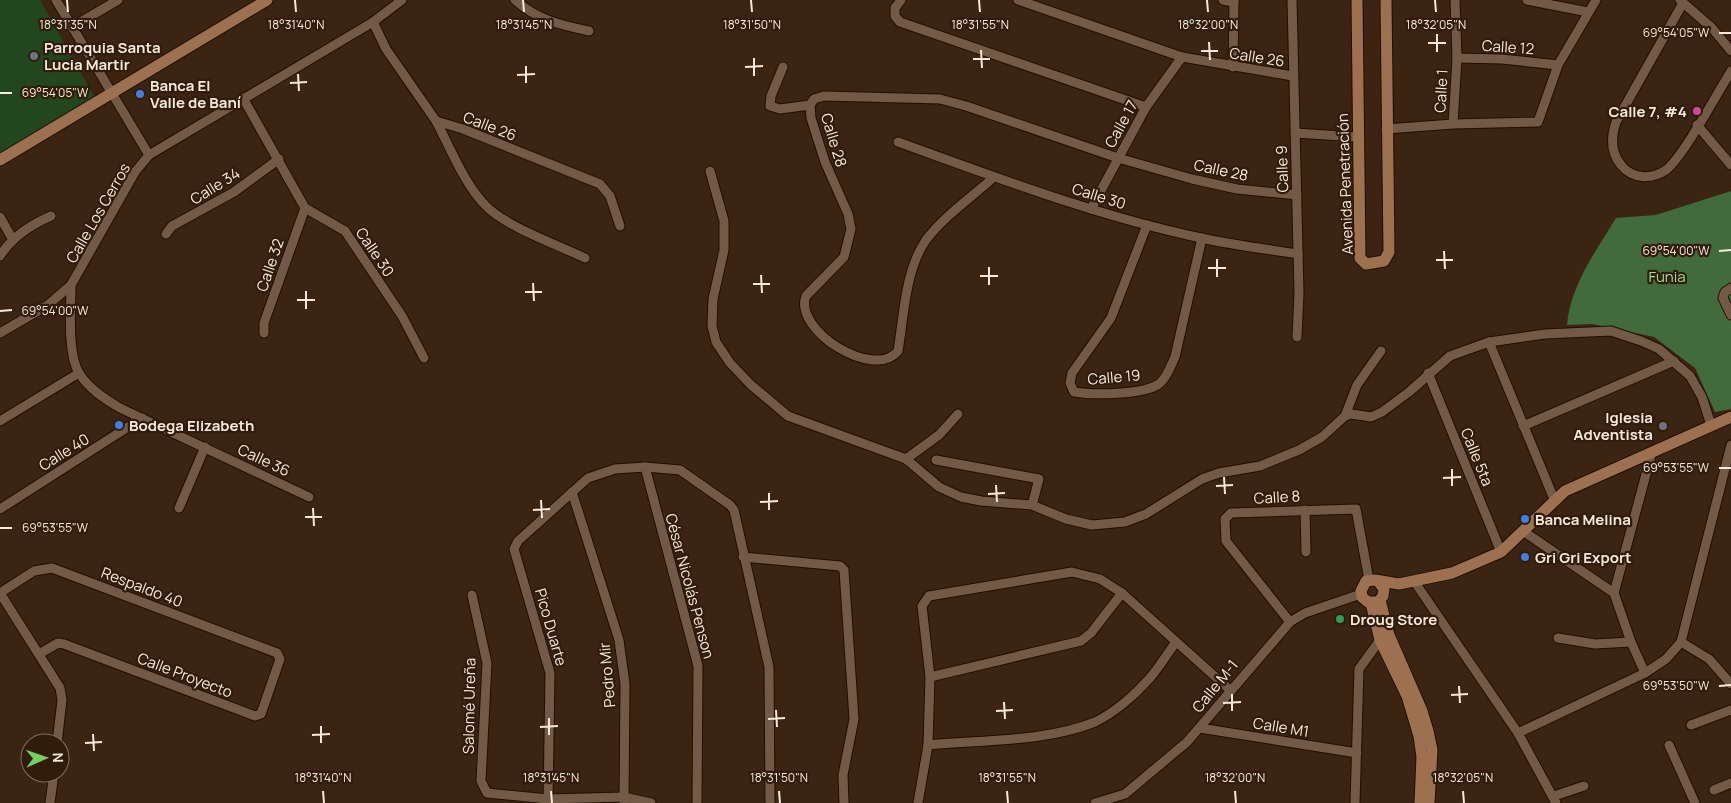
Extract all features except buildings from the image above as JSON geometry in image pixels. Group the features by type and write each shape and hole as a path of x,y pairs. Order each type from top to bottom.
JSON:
{"street":[{"path":"56,0 149,155"},
{"path":"72,28 118,0"},
{"path":"0,160 266,0"},
{"name":"Calle Los Cerros","path":"0,333 48,304 71,285 135,172 149,155 373,22 402,0"},
{"path":"515,0 530,13 562,25 589,31"},
{"path":"901,0 895,8 895,16 900,22 1146,107"},
{"name":"Calle 26","path":"1018,0 1182,57 1293,76"},
{"path":"1222,0 1234,1 1233,67"},
{"name":"Calle 9","path":"1292,0 1298,254 1296,337"},
{"name":"Avenida Penetración","path":"1357,0 1360,258 1366,264 1380,264 1388,257 1389,252 1386,129 1386,0"},
{"name":"Calle 1","path":"1453,124 1456,58 1455,0"},
{"path":"1527,0 1588,12"},
{"path":"1386,129 1453,124 1538,122 1558,65 1596,0"},
{"path":"1731,51 1712,28 1681,2 1616,122 1612,141 1614,154 1621,165 1629,172 1638,176 1651,176 1666,169 1673,162 1731,71"},
{"path":"373,22 386,49 436,121 468,180 486,206 506,222 585,258"},
{"name":"Calle 17","path":"1091,209 1146,107 1182,57"},
{"name":"Calle 12","path":"1456,58 1502,59 1558,65"},
{"path":"783,67 771,96 770,106 780,109 810,105"},
{"name":"Calle 28","path":"994,177 926,240 916,260 898,352 893,358 886,361 872,360 850,354 834,346 808,320 803,304 806,296 844,257 851,229 848,214 824,162 811,118 810,105 814,99 824,96 940,99 966,106 1118,158 1236,189 1297,196"},
{"path":"244,98 305,208"},
{"name":"Calle 26","path":"436,121 462,129 600,184 610,196 620,226"},
{"path":"1697,125 1731,164"},
{"path":"1295,133 1358,137"},
{"name":"Calle 30","path":"898,142 994,177 1147,225 1202,238 1298,254"},
{"name":"Calle 34","path":"166,234 172,226 234,192 279,159"},
{"path":"710,171 724,221 724,250 713,299 712,326 716,342 730,363 751,385 788,416 906,459 939,487 961,497 981,501 1032,505 1066,519 1092,525 1125,522 1146,514 1202,479 1218,473 1260,466 1300,450 1322,437 1345,416 1351,414 1370,417 1382,412 1409,392 1428,373 1450,356 1489,342 1545,334 1611,331 1641,341 1659,350 1690,376 1702,397 1712,425"},
{"name":"Calle 30","path":"305,208 345,231 402,316 424,358"},
{"name":"Calle 32","path":"264,332 264,323 305,208"},
{"path":"0,256 13,240 37,222 51,216"},
{"path":"0,217 13,240"},
{"name":"Calle 19","path":"1147,225 1111,318 1072,373 1070,383 1074,392 1089,394 1140,390 1159,384 1170,370 1175,357 1202,238"},
{"path":"0,421 79,373 71,329 71,285"},
{"path":"1731,288 1725,292 1723,298 1731,315"},
{"path":"1489,342 1554,499"},
{"path":"1345,416 1357,385 1381,351"},
{"path":"1523,426 1674,361"},
{"name":"Calle 36","path":"79,373 98,395 142,418 309,496"},
{"name":"Calle 5ta","path":"1428,373 1501,552"},
{"path":"906,459 939,435 958,414"},
{"path":"1399,584 1378,600 1366,601 1361,594 1362,586 1373,581 1399,584 1452,573 1501,552 1564,491 1731,417"},
{"name":"Calle 40","path":"0,509 142,418"},
{"path":"1518,733 1645,673 1666,659 1682,642 1731,445"},
{"path":"179,508 205,447"},
{"path":"1645,673 1631,642 1614,593 1652,452"},
{"path":"936,460 1039,479 1032,505"},
{"path":"572,492 588,478 615,469 645,467 680,470 730,505 734,510 769,667 770,803"},
{"name":"César Nicolás Penson","path":"645,467 698,666 697,803"},
{"name":"Pico Duarte","path":"548,801 550,673 514,549 518,541 572,492"},
{"name":"Pedro Mir","path":"572,492 619,640 625,684 624,800"},
{"name":"Calle 8","path":"1290,622 1226,541 1225,519 1231,513 1356,509 1373,581"},
{"path":"1305,510 1306,552"},
{"path":"1523,531 1614,593"},
{"path":"743,557 840,566 846,577 854,719 843,775 844,803"},
{"name":"Respaldo 40","path":"0,593 34,571 52,568 277,653"},
{"path":"918,803 928,744 930,677 922,606 929,596 1072,572 1100,579 1122,593 1230,690"},
{"path":"1373,581 1384,589 1378,600 1380,640 1407,696 1419,736 1422,757 1420,803"},
{"path":"1414,581 1518,733 1555,800 1584,786"},
{"path":"0,593 60,688 62,700 58,733"},
{"path":"930,677 1081,641 1092,633 1122,593"},
{"name":"Calle M-1","path":"1094,803 1125,794 1149,776 1200,728 1230,690 1290,622 1304,613 1361,594"},
{"name":"Salomé Ureña","path":"472,595 487,663 481,781 483,788 487,793 548,801"},
{"path":"1378,600 1389,635 1422,711 1428,731 1432,750 1429,803"},
{"path":"1558,638 1595,644 1631,642"},
{"path":"1355,803 1359,669 1380,640"},
{"path":"928,744 1034,736 1066,731 1096,721 1126,701 1150,679 1176,642"},
{"path":"1682,642 1709,659 1731,684"},
{"name":"Calle Proyecto","path":"39,654 58,643 64,644 255,716 261,714 280,659 277,653"},
{"path":"1691,725 1731,710"},
{"name":"Calle M1","path":"1200,728 1357,753"},
{"path":"1669,745 1695,803"},
{"path":"50,803 53,783"},
{"path":"1714,790 1731,783"},
{"path":"548,801 624,800 651,803"}],"green space":[{"path":"0,0 40,0 95,98 0,156"},
{"name":"Funia","path":"1731,191 1731,409 1715,412 1695,368 1654,337 1592,324 1567,325 1573,296 1585,269 1616,218 1656,215"}],"place":[{"name":"Parroquia Santa Lucia Martir","path":"34,56"},
{"name":"Banca El Valle de Baní","path":"140,94"},
{"name":"Calle 7, #4","path":"1697,111"},
{"name":"Bodega Elizabeth","path":"119,425"},
{"name":"Iglesia Adventista","path":"1663,426"},
{"name":"Banca Melina","path":"1525,519"},
{"name":"Gri Gri Export","path":"1525,557"},
{"name":"Droug Store","path":"1340,619"}]}
